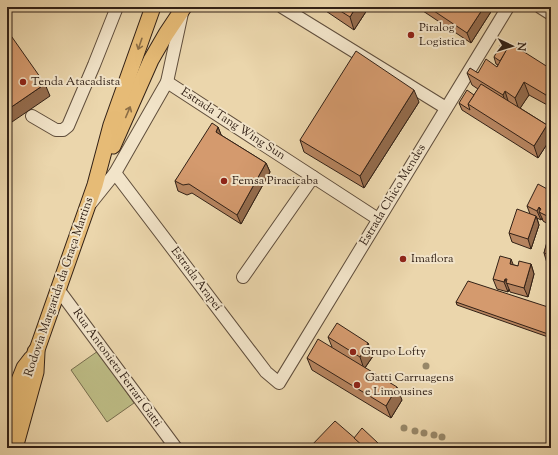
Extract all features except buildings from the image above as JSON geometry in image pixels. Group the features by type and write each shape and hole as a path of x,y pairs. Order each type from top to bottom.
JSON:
{"highway":[{"path":"7,414 25,368 36,352"},
{"path":"14,448 35,372 36,352"}],"main road":[{"name":"Rodovia Margarida da Graça Martins","path":"95,185 111,125 153,7"},
{"name":"Rodovia Margarida da Graça Martins","path":"7,435 95,185 151,60 183,8"}],"street":[{"path":"32,116 56,130 63,130 68,126 117,7"},
{"path":"282,7 446,108"},
{"name":"Estrada Chico Mendes","path":"279,383 508,7"},
{"path":"540,7 551,14"},
{"path":"86,210 115,173 167,82 183,8"},
{"name":"Estrada Tang Wing Sun","path":"167,82 378,219"},
{"name":"Estrada Arapeí","path":"115,173 266,372 279,383"},
{"path":"243,277 313,177"},
{"name":"Rua Antonieta Ferrari Gatti","path":"58,289 176,448"}],"shaded area":[{"path":"98,351 134,403 107,422 71,370"}],"place":[{"name":"Piralog Logistica","path":"411,35"},
{"name":"Tenda Atacadista","path":"23,82"},
{"name":"Femsa Piracicaba","path":"224,181"},
{"name":"Imaflora","path":"403,259"},
{"name":"Grupo Lofty","path":"353,352"},
{"name":"Gatti Carruagens e Limousines","path":"357,385"}]}
